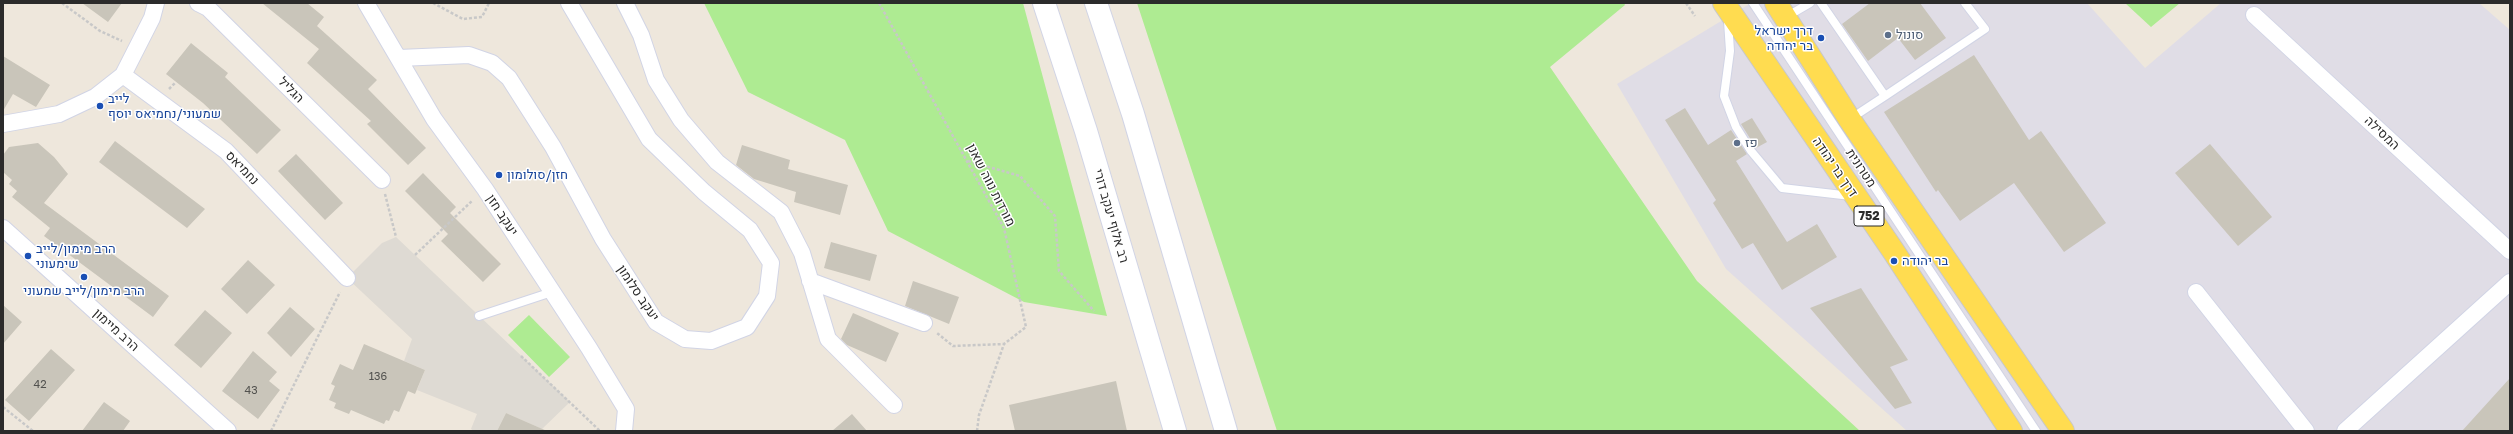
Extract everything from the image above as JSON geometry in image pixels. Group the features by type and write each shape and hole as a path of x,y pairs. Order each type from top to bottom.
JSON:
{"main road":[{"name":"רב אלוף יעקב דורי","path":"1044,3 1086,131 1175,431"},
{"path":"1096,3 1135,121 1226,431"},
{"name":"דרך בר יהודה","path":"1724,3 1855,196 2011,431"},
{"path":"1781,10 1850,120 2063,431"}],"street":[{"path":"3,124 59,114 95,97 123,74 138,48 152,18 156,3"},
{"name":"הגליל","path":"198,3 208,8 382,180"},
{"name":"יעקב חזן","path":"366,3 434,119 484,189 552,292 626,409 624,431"},
{"name":"יעקב סלומון","path":"399,58 469,55 492,63 509,78 553,147 602,239 656,322 685,339 711,342 747,327 767,296 772,263 750,230 704,192 649,140 569,3"},
{"path":"625,3 641,35 656,80 681,120 717,162 782,212 802,253 828,339 894,405"},
{"name":"המסילה","path":"2254,14 2510,251"},
{"name":"נחמיאס","path":"123,74 226,151 347,278"},
{"name":"הרב מיימון","path":"3,228 228,431"},
{"path":"810,281 924,323"},
{"path":"2345,431 2510,282"},
{"path":"2196,292 2306,431"}],"lane":[{"path":"1724,3 1730,30 1730,51 1724,96 1736,127 1752,151 1782,188 1855,196"},
{"name":"מטרונית","path":"1753,3 2036,431"},
{"path":"1781,10 1810,3"},
{"path":"1821,3 1885,96"},
{"path":"1850,120 1985,29 1965,3"},
{"path":"479,316 552,292"}],"path":[{"path":"62,3 100,31 138,48"},
{"path":"433,3 463,19 482,17 489,3"},
{"name":"מורדות נווה שאנן","path":"880,3 968,160 1004,228 1026,327 1004,344"},
{"path":"1686,3 1695,16"},
{"path":"968,160 1020,176 1055,216 1059,271 1094,311"},
{"path":"382,180 396,237"},
{"path":"415,255 484,189"},
{"path":"271,431 347,278"},
{"path":"924,323 953,346 1004,344 979,415 977,431"},
{"path":"521,356 600,431"},
{"path":"3,407 33,431"}],"shaded area":[{"path":"1751,3 2087,3 2145,68 2221,3 2479,3 2510,30 2510,431 1907,431 1726,269 1617,84"},
{"path":"396,237 570,402 542,429 506,413 497,431 474,431 471,429 477,414 417,390 425,370 404,361 412,339 347,278 382,243"}],"green space":[{"path":"704,3 1023,3 1107,316 1024,302 888,231 845,140 748,92"},
{"path":"1137,3 1624,3 1625,5 1550,67 1697,281 1860,431 1277,431"},
{"path":"2125,3 2180,3 2151,27"},
{"path":"529,315 570,357 549,377 508,335"}],"building":[{"path":"82,3 122,3 108,22"},
{"path":"262,3 307,3 324,17 317,26 377,80 368,89 426,148 408,165 367,124 371,121 307,63 319,49"},
{"name":"סונול","path":"1870,3 1920,3 1946,38 1915,60 1898,38 1868,61 1842,24"},
{"path":"191,43 228,73 225,77 281,130 257,154 203,103 166,74"},
{"path":"1974,55 2029,140 2041,131 2106,223 2064,252 2014,183 1960,221 1938,190 1936,192 1884,112"},
{"path":"3,56 50,85 36,107 13,94 3,111"},
{"path":"1685,108 1708,145 1731,130 1747,154 1736,161 1787,242 1817,224 1837,257 1782,290 1753,243 1742,249 1713,203 1716,200 1665,120"},
{"path":"1752,118 1767,142 1756,148 1741,124"},
{"path":"115,141 205,209 187,228 99,162"},
{"path":"38,143 54,157 68,174 44,203 169,296 153,317 44,236 50,228 12,197 17,191 9,184 12,180 3,172 3,155 9,147"},
{"path":"2210,144 2272,217 2238,246 2175,173"},
{"path":"742,145 790,160 788,169 848,185 840,215 794,202 796,192 754,179 736,165"},
{"path":"296,154 343,203 325,220 278,171"},
{"path":"423,173 456,207 450,213 501,264 483,282 441,241 448,234 405,191"},
{"path":"831,242 877,255 870,281 824,268"},
{"path":"248,260 275,285 247,314 221,289"},
{"path":"913,281 959,297 949,324 905,306"},
{"path":"1861,288 1908,360 1890,367 1912,403 1895,409 1810,308"},
{"path":"3,305 22,322 3,344"},
{"path":"290,307 315,329 291,357 267,333"},
{"path":"205,310 232,333 201,368 174,345"},
{"path":"853,313 899,333 886,362 847,345 841,339"},
{"path":"364,344 425,370 415,394 408,391 399,412 394,410 389,421 386,420 384,424 351,410 349,414 334,408 336,403 329,400 335,386 331,384 340,364 353,370"},
{"path":"51,349 75,370 29,421 5,400"},
{"path":"253,351 277,372 269,381 280,390 258,419 222,391"},
{"path":"2510,378 2510,431 2462,431"},
{"path":"1116,381 1127,431 1015,431 1009,405"},
{"path":"104,402 130,421 123,431 82,431"},
{"path":"506,413 547,431 497,431"},
{"path":"852,414 867,431 832,431"}],"place":[{"name":"סונול","path":"1888,35"},
{"name":"דרך ישראל בר יהודה","path":"1821,38"},
{"name":"לייב שמעוני/נחמיאס יוסף","path":"100,106"},
{"name":"פז","path":"1737,143"},
{"name":"חזן/סולומון","path":"499,175"},
{"name":"הרב מימון/לייב שימעוני","path":"28,256"},
{"name":"בר יהודה","path":"1894,261"},
{"name":"הרב מימון/לייב שמעוני","path":"84,277"}]}
